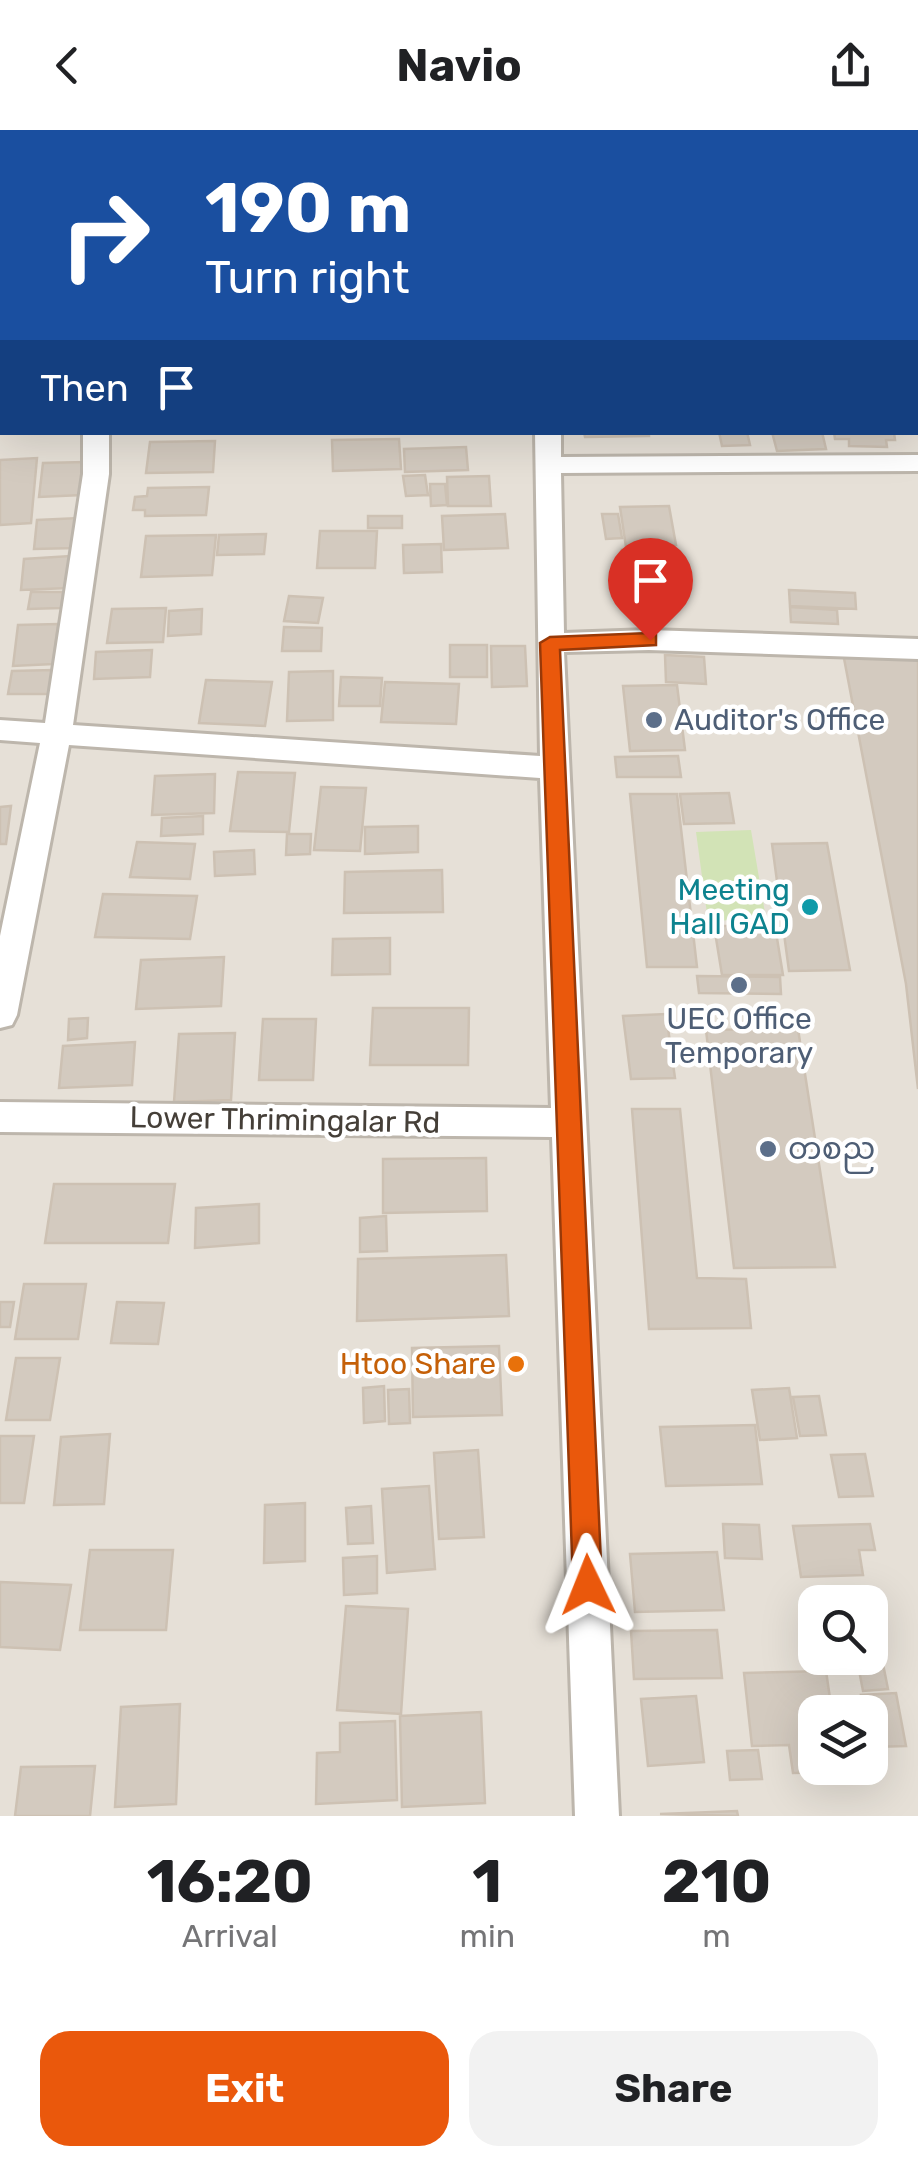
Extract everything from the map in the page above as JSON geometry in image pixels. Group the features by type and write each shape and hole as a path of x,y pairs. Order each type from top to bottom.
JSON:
{"street":[{"path":"0,1014 67,684 96,474 96,435"},
{"path":"597,1816 550,643 548,449 917,468 907,435"},
{"path":"550,643 650,640 918,648"},
{"path":"0,730 555,768"},
{"name":"Lower Thrimingalar Rd","path":"0,1117 569,1123"}],"shaded area":[{"path":"0,435 918,435 918,1816 0,1816"}],"green space":[{"path":"751,830 766,919 708,921 696,832"}],"building":[{"path":"585,435 649,435 649,436"},
{"path":"720,435 748,435 750,445 722,446"},
{"path":"773,435 823,435 826,449 777,451"},
{"path":"834,435 894,435 895,440 886,440 887,447 849,446 849,439 835,439"},
{"path":"399,439 401,469 333,471 332,440"},
{"path":"215,441 213,472 146,473 150,442"},
{"path":"466,447 468,470 405,472 404,449"},
{"path":"37,458 31,523 0,525 0,460"},
{"path":"85,462 82,495 39,497 43,463"},
{"path":"425,475 428,495 406,496 403,476"},
{"path":"489,476 491,506 448,506 447,477"},
{"path":"430,484 445,484 447,505 431,506"},
{"path":"209,487 206,515 145,516 145,510 133,510 135,497 147,496 148,488"},
{"path":"669,506 676,545 626,547 620,507"},
{"path":"505,514 508,548 444,550 442,516"},
{"path":"602,514 618,514 622,538 606,539"},
{"path":"368,516 402,516 402,528 368,528"},
{"path":"79,518 76,548 34,549 37,520"},
{"path":"320,531 377,531 375,568 317,568"},
{"path":"266,534 264,554 217,555 219,535"},
{"path":"216,535 212,575 141,577 146,536"},
{"path":"441,544 442,572 404,573 403,545"},
{"path":"661,548 666,571 626,572 622,550"},
{"path":"70,556 68,588 21,590 24,559"},
{"path":"789,590 855,593 856,609 790,606"},
{"path":"31,592 63,592 61,608 28,609"},
{"path":"289,596 323,598 318,623 284,621"},
{"path":"790,607 837,610 838,624 791,622"},
{"path":"166,608 163,642 107,643 112,609"},
{"path":"202,609 201,634 168,636 169,611"},
{"path":"58,624 53,664 13,666 18,625"},
{"path":"284,627 322,628 321,651 282,651"},
{"path":"450,645 487,645 487,677 450,677"},
{"path":"491,646 525,646 527,686 492,687"},
{"path":"152,650 150,677 94,679 96,652"},
{"path":"843,653 918,655 918,1089 906,984"},
{"path":"665,655 704,657 706,684 666,682"},
{"path":"53,670 50,694 8,694 12,671"},
{"path":"333,671 333,720 287,721 289,672"},
{"path":"341,677 382,678 380,706 339,706"},
{"path":"206,680 272,682 265,726 199,723"},
{"path":"385,682 459,684 456,724 381,722"},
{"path":"677,685 685,750 630,751 623,686"},
{"path":"678,756 681,777 617,777 615,757"},
{"path":"238,772 295,773 289,832 230,831"},
{"path":"215,774 214,813 152,815 155,776"},
{"path":"321,787 366,788 360,851 314,850"},
{"path":"729,793 734,823 684,824 680,794"},
{"path":"630,794 677,794 697,967 647,967"},
{"path":"11,806 6,844 0,844 0,807"},
{"path":"203,816 203,834 161,836 162,818"},
{"path":"418,826 418,852 365,854 365,827"},
{"path":"287,834 311,834 310,854 286,855"},
{"path":"137,842 195,844 190,879 130,877"},
{"name":"Meeting Hall GAD","path":"827,843 850,970 789,971 772,844"},
{"path":"254,850 255,874 215,876 214,852"},
{"path":"442,870 443,912 344,913 345,872"},
{"path":"103,894 197,896 190,939 95,937"},
{"path":"714,926 775,926 783,975 722,975"},
{"path":"390,938 390,974 332,975 333,939"},
{"path":"224,957 221,1006 136,1009 141,960"},
{"name":"UEC Office Temporary","path":"697,976 780,977 781,994 699,993"},
{"path":"373,1008 469,1008 468,1065 370,1065"},
{"path":"666,1014 675,1078 631,1079 623,1016"},
{"path":"88,1018 87,1038 68,1040 69,1019"},
{"path":"263,1019 316,1019 313,1080 259,1080"},
{"name":"တစည","path":"798,1029 835,1267 734,1268 706,1030"},
{"path":"235,1033 231,1100 174,1102 179,1034"},
{"path":"135,1042 132,1085 59,1088 63,1046"},
{"path":"632,1109 680,1109 697,1278 746,1279 751,1328 649,1329"},
{"path":"486,1158 487,1211 383,1213 383,1159"},
{"path":"54,1184 175,1184 168,1243 45,1243"},
{"path":"259,1204 259,1243 195,1248 196,1208"},
{"path":"386,1216 387,1251 360,1252 360,1218"},
{"path":"506,1255 509,1316 357,1321 358,1259"},
{"path":"24,1284 86,1284 78,1339 15,1339"},
{"path":"0,1302 14,1302 10,1327 0,1327"},
{"path":"117,1302 164,1303 158,1344 111,1343"},
{"path":"499,1346 502,1415 413,1417 412,1348"},
{"path":"16,1358 60,1358 50,1420 6,1420"},
{"path":"384,1386 385,1421 364,1423 363,1388"},
{"path":"789,1388 797,1438 760,1440 752,1390"},
{"path":"409,1389 410,1423 389,1424 388,1390"},
{"path":"819,1396 826,1435 800,1436 793,1397"},
{"path":"755,1425 762,1484 666,1486 660,1427"},
{"path":"110,1434 104,1504 54,1505 61,1437"},
{"path":"0,1436 34,1436 24,1503 0,1503"},
{"path":"478,1450 484,1537 439,1539 434,1453"},
{"path":"865,1454 873,1496 839,1497 831,1455"},
{"path":"429,1486 435,1569 387,1573 382,1489"},
{"path":"305,1503 305,1561 264,1563 265,1505"},
{"path":"371,1506 373,1543 348,1544 346,1508"},
{"path":"723,1524 759,1525 762,1559 725,1558"},
{"path":"870,1524 875,1550 859,1550 863,1575 801,1577 793,1526"},
{"path":"90,1550 173,1550 166,1630 80,1630"},
{"path":"717,1552 724,1610 635,1612 630,1554"},
{"path":"377,1556 377,1593 344,1595 343,1558"},
{"path":"0,1582 71,1585 60,1650 0,1647"},
{"path":"346,1606 408,1609 401,1714 337,1710"},
{"path":"717,1630 722,1678 634,1679 631,1631"},
{"path":"744,1673 827,1675 830,1695 798,1695 798,1773 793,1773 789,1745 752,1746"},
{"path":"860,1675 885,1675 888,1689 863,1691"},
{"path":"896,1693 906,1746 888,1747 888,1695 861,1695"},
{"path":"696,1696 704,1762 648,1766 641,1699"},
{"path":"180,1704 176,1804 115,1807 121,1707"},
{"path":"481,1712 485,1803 402,1807 400,1716"},
{"path":"395,1721 397,1800 316,1804 317,1753 340,1752 340,1723"},
{"path":"758,1750 762,1779 730,1780 727,1751"},
{"path":"95,1766 90,1816 15,1816 21,1767"},
{"path":"737,1811 738,1816 660,1814"}],"place":[{"name":"Auditor's Office","path":"654,720"},
{"name":"Meeting Hall GAD","path":"810,907"},
{"name":"UEC Office Temporary","path":"739,985"},
{"name":"တစည","path":"768,1149"},
{"name":"Htoo Share","path":"516,1364"}],"route":[{"path":"588,1585 550,643 650,640"}]}
